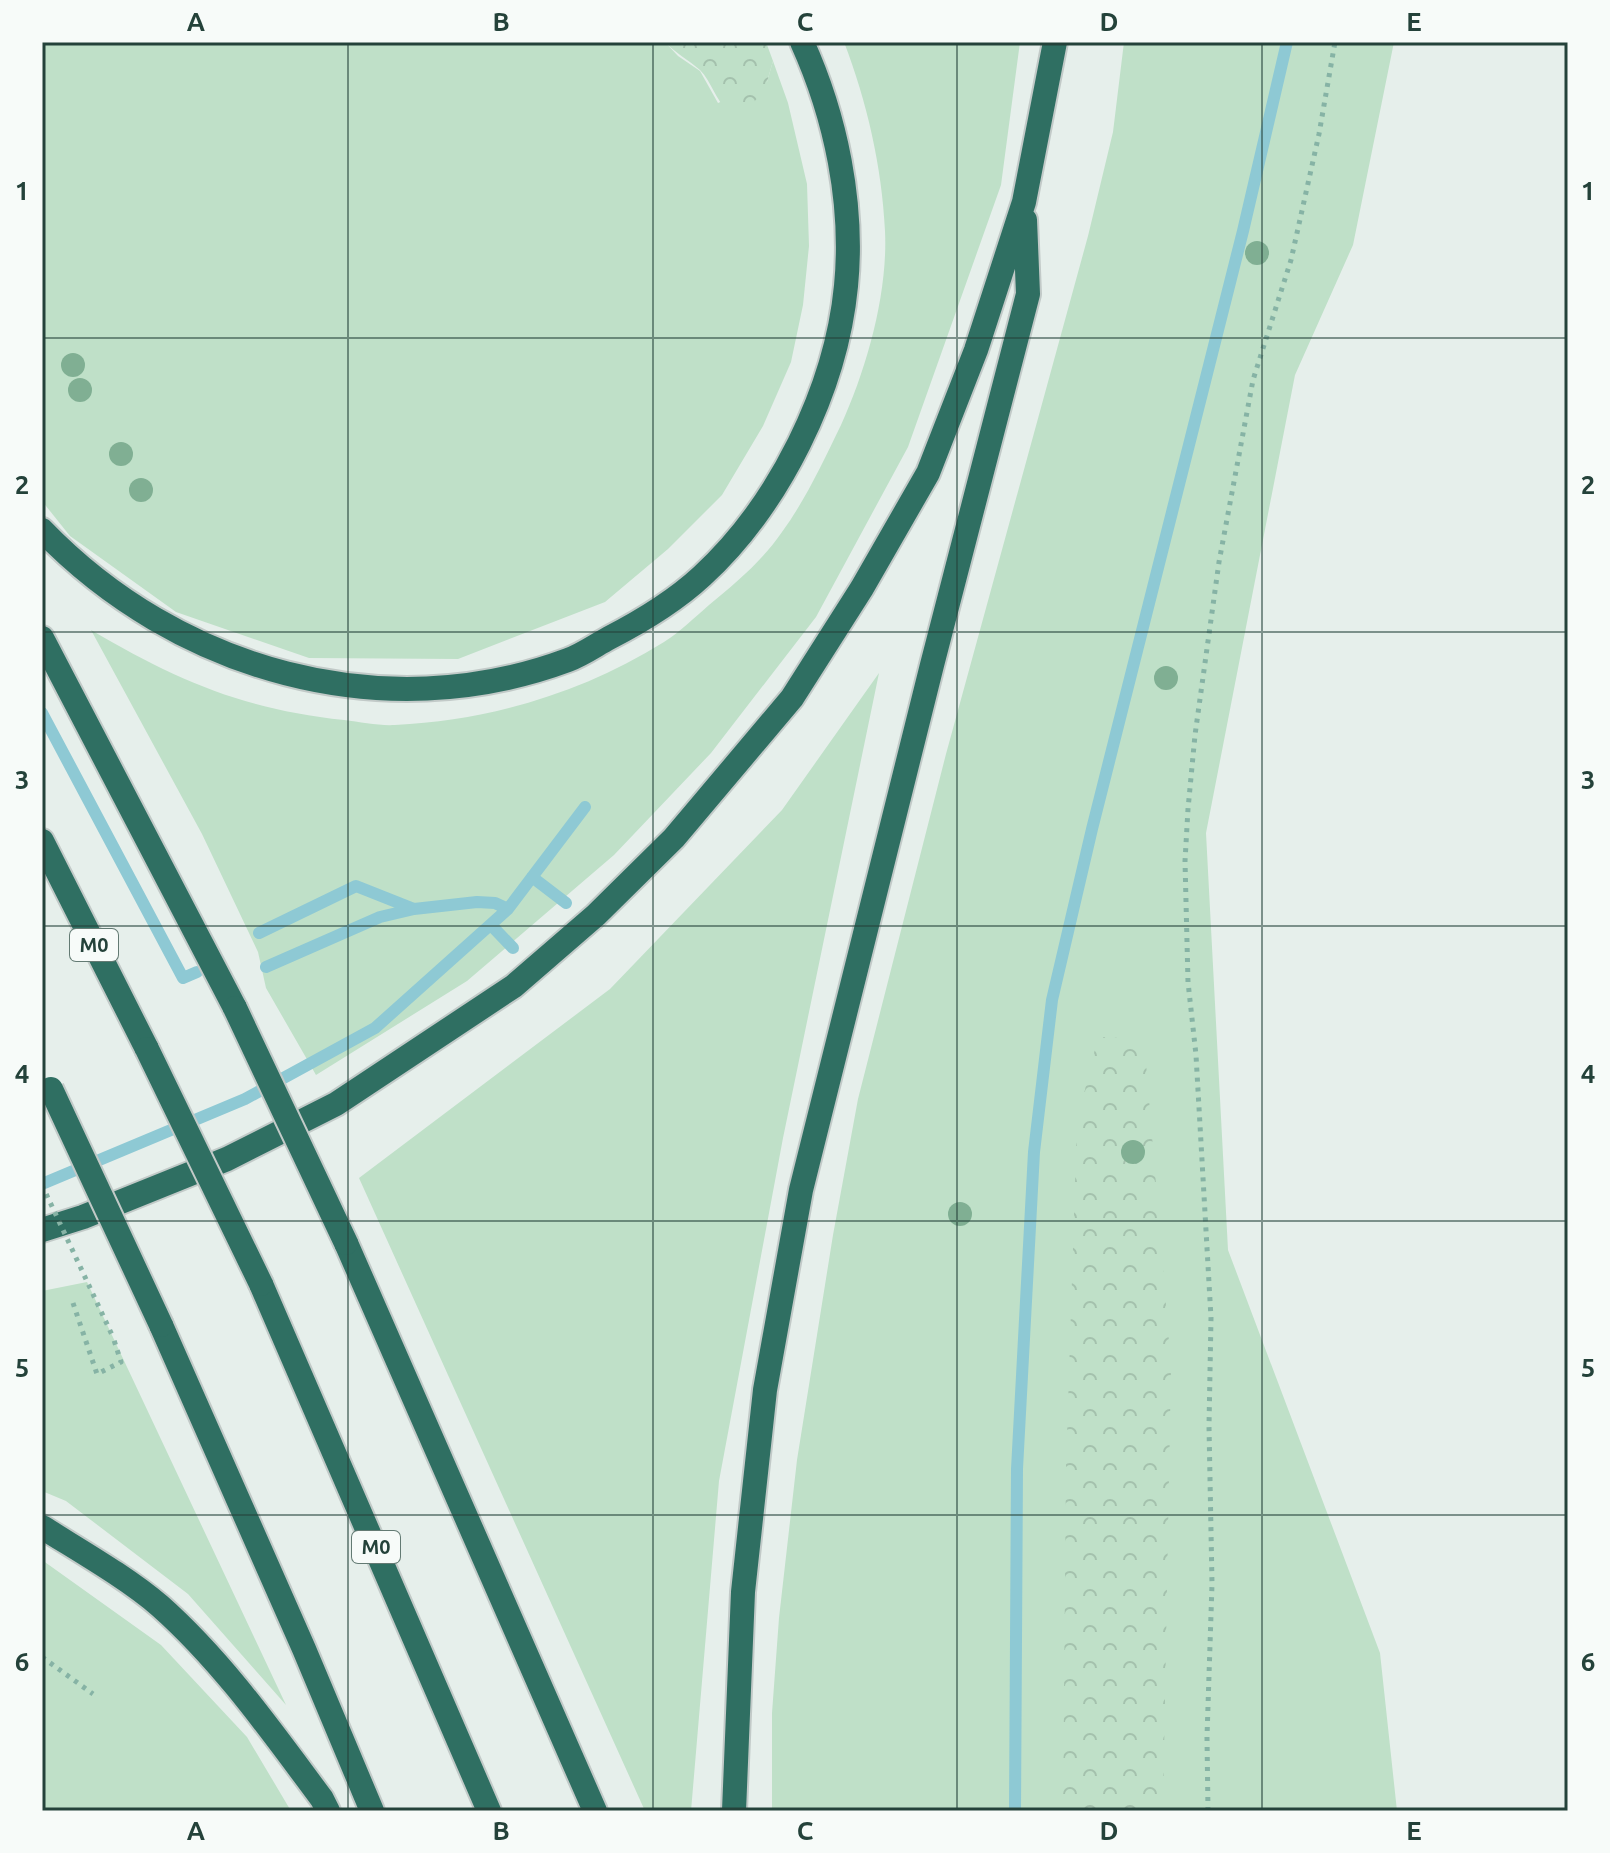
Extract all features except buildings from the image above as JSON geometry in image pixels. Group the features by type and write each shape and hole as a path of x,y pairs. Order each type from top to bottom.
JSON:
{"highway":[{"path":"42,530 94,578 135,607 219,652 264,669 344,685 433,689 486,683 570,659 642,621 702,576 748,525 800,444 830,367 846,286 846,211 835,132 802,42"},
{"path":"42,1230 83,1217 227,1159 336,1104 514,986 596,915 674,838 792,698 862,588 928,473 976,350 1024,202 1055,42"},
{"path":"734,1811 745,1577 765,1390 798,1206 1028,294 1024,202"},
{"path":"42,638 235,1008 346,1243 595,1811"},
{"name":"M0","path":"42,841 261,1284 489,1811"},
{"path":"46,1080 161,1325 372,1811"},
{"path":"42,1527 158,1605 200,1646 251,1703 328,1811"}],"path":[{"path":"1208,1811 1212,1584 1209,1426 1211,1318 1196,1055 1188,982 1185,861 1188,809 1219,562 1253,380 1291,260 1319,134 1335,42"},
{"path":"42,1185 113,1337 121,1362 97,1374 73,1303"},
{"path":"42,1657 93,1694"}],"green space":[{"path":"42,42 665,42 678,56 700,71 718,103 767,82 773,61 788,103 807,184 809,246 803,305 791,362 763,426 722,495 668,549 605,602 458,659 309,658 176,612 70,536 42,501"},
{"path":"665,42 766,42 773,61 759,97 745,110 729,112 700,70"},
{"path":"844,42 1020,42 1001,185 908,447 816,617 711,753 614,855 467,981 316,1075 266,988 258,952 202,834 91,630 182,678 243,700 308,715 389,725 466,717 535,701 601,676 676,634 766,553 791,519 841,425 867,355 883,279 885,231 881,183 872,135"},
{"path":"1124,42 1394,42 1353,245 1295,375 1206,833 1228,1250 1380,1653 1397,1811 772,1811 772,1713 797,1460 858,1099 946,754 1088,236 1113,132"},
{"path":"879,673 783,1138 719,1481 691,1811 645,1811 359,1178 610,989 782,810"},
{"path":"1098,1037 1144,1039 1171,1366 1163,1811 1063,1811 1066,1467 1077,1122"},
{"path":"87,1282 286,1705 188,1594 66,1501 42,1491 42,1291"},
{"path":"42,1560 161,1645 247,1737 291,1811 42,1811"}],"waterway":[{"path":"1015,1811 1017,1469 1034,1152 1052,1000 1287,42"},
{"path":"42,713 183,978 197,972"},
{"path":"42,1184 245,1099 375,1028 508,909 585,807"},
{"path":"532,877 566,903"},
{"path":"259,933 356,886 414,909 477,902 495,903 508,909"},
{"path":"266,967 380,917 414,909"},
{"path":"491,925 513,948"}]}
